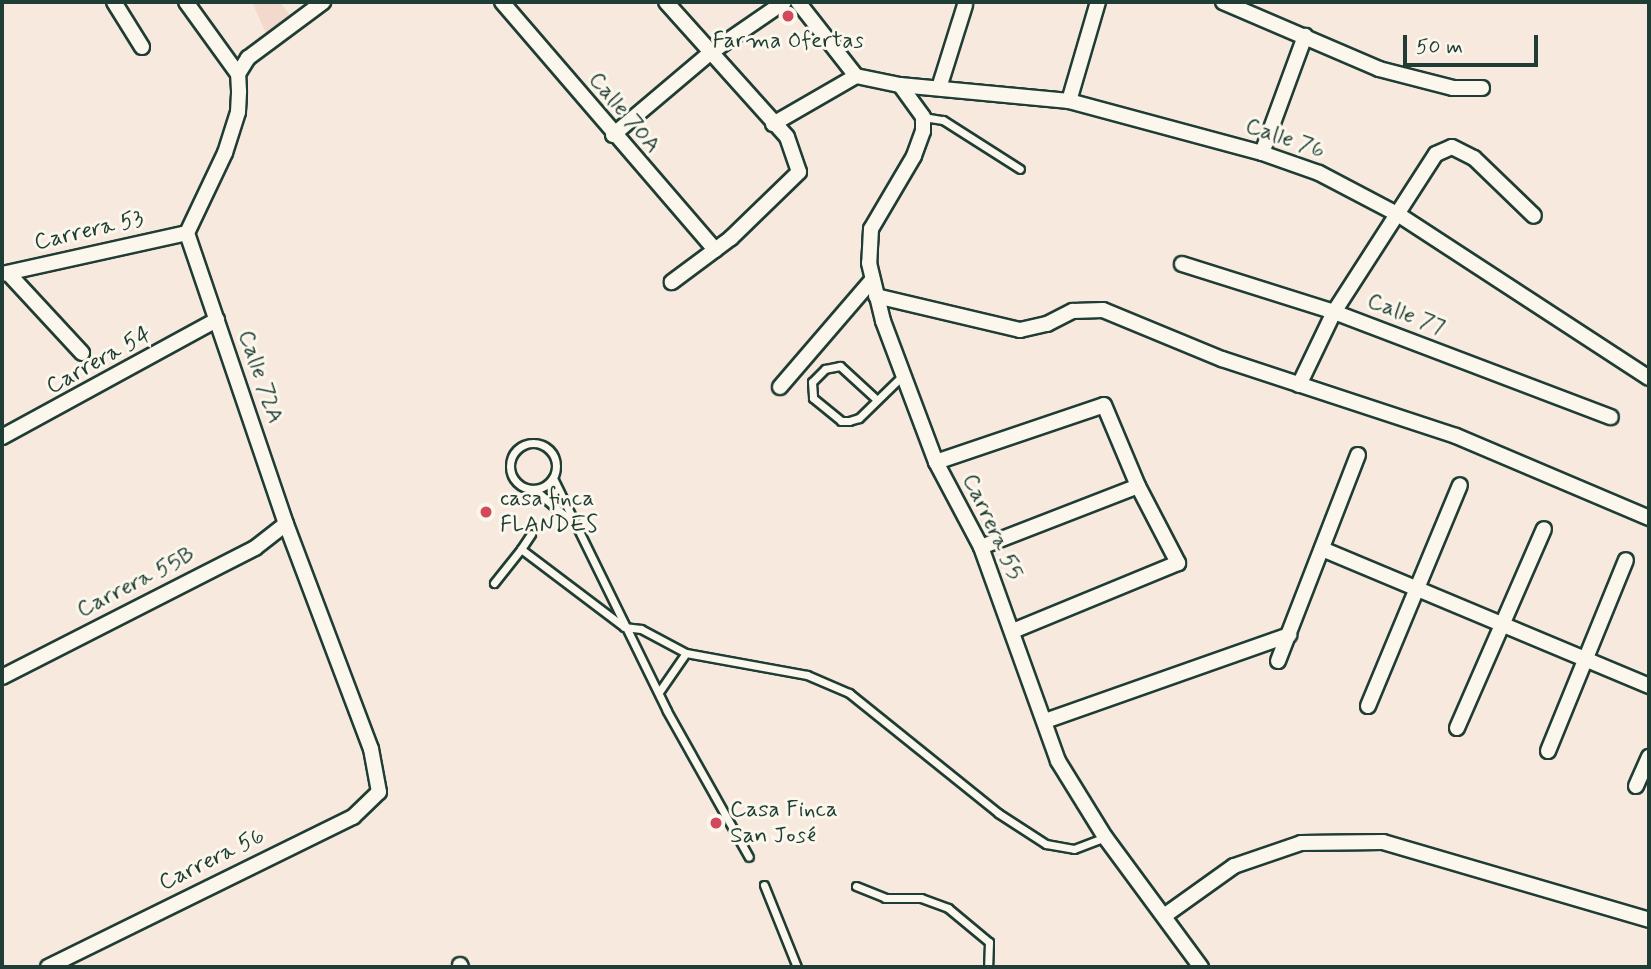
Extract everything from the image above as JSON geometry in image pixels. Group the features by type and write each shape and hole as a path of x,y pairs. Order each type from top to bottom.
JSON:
{"street":[{"path":"114,2 142,47"},
{"path":"186,2 238,74"},
{"path":"187,233 225,153 238,112 238,74 248,58 323,2"},
{"name":"Calle 70A","path":"502,2 613,135 715,250"},
{"path":"666,2 773,124 787,136 799,172 715,250 672,282"},
{"path":"613,135 710,53 784,2"},
{"path":"773,124 856,76 798,2"},
{"path":"1069,101 1098,2"},
{"path":"1223,2 1409,79 1453,88 1482,88"},
{"path":"939,88 965,5"},
{"path":"1262,153 1305,36"},
{"name":"Calle 76","path":"856,76 900,85 1069,101 1262,153 1319,173 1399,215 1649,378"},
{"path":"900,85 923,117"},
{"name":"Carrera 55","path":"923,117 914,156 871,229 872,280 877,296 936,462 981,547 1058,761 1105,837 1201,967"},
{"path":"1299,385 1334,312 1436,154 1452,147 1474,158 1534,216"},
{"name":"Carrera 53","path":"5,274 187,233"},
{"name":"Calle 72A","path":"187,233 286,524 378,779"},
{"name":"Calle 77","path":"1182,264 1334,312 1611,417"},
{"path":"5,274 82,352"},
{"path":"780,387 872,280"},
{"path":"877,296 1020,330 1046,324 1073,311 1103,310 1299,385 1456,436 1649,518"},
{"name":"Carrera 54","path":"2,437 217,320"},
{"path":"936,462 1104,405 1138,486 1178,563 1013,631"},
{"path":"1278,662 1359,456"},
{"path":"1368,706 1460,485"},
{"path":"981,547 1138,486"},
{"name":"Carrera 55B","path":"2,677 255,548 286,524"},
{"path":"1457,728 1544,529"},
{"path":"1322,549 1649,686"},
{"path":"1548,751 1626,560"},
{"path":"1045,721 1289,635"},
{"path":"1636,786 1649,757"},
{"name":"Carrera 56","path":"48,967 353,817 379,792 378,779"},
{"path":"1164,916 1234,866 1301,843 1383,842 1649,920"}],"lane":[{"path":"923,117 943,120 1020,170"},
{"path":"876,399 840,366 825,369 812,382 813,398 841,421 859,418 903,374"},
{"path":"574,523 534,489 519,484 510,469 520,447 535,442 549,449 556,463 553,478 574,523 659,692 749,857"},
{"path":"534,489 553,478"},
{"path":"494,583 531,534"},
{"path":"521,549 606,617 628,628 641,629 687,653 807,676 849,693 998,813 1046,845 1074,849 1105,837"},
{"path":"659,692 687,653"},
{"path":"764,884 797,967"},
{"path":"856,886 885,898 921,898 948,908 989,942 989,967"}],"shaded area":[{"path":"252,2 280,2 291,17 267,35"}],"place":[{"name":"Farma Ofertas","path":"788,16"},
{"name":"casa finca FLANDES","path":"486,512"},
{"name":"Casa Finca San José","path":"716,823"}]}
